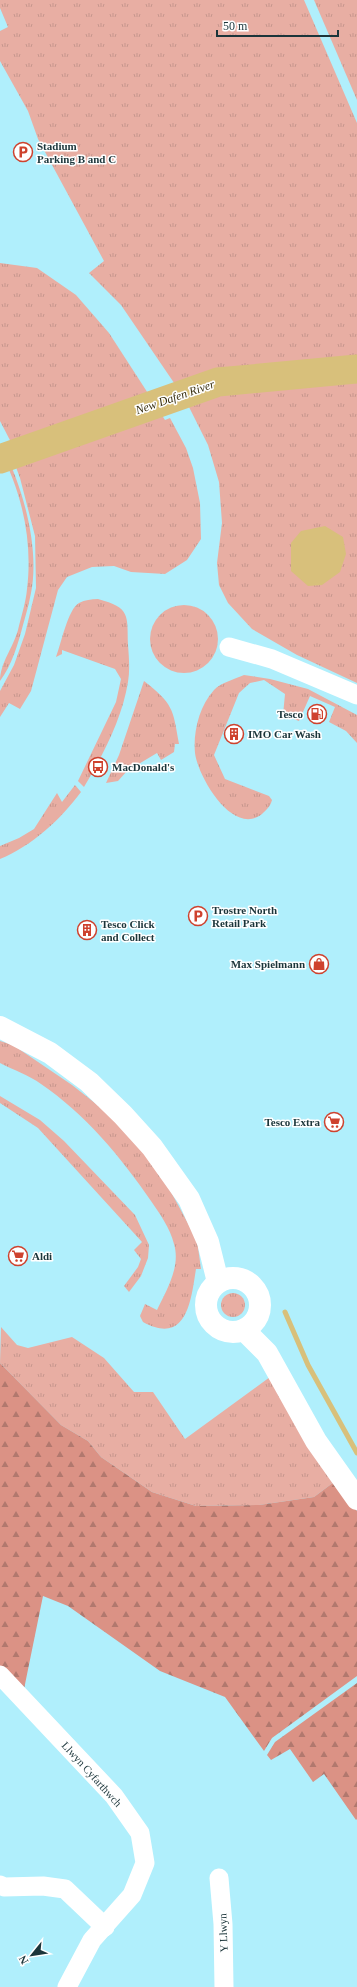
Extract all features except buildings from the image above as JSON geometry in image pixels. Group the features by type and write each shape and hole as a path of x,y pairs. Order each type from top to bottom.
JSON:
{"main road":[{"path":"0,1027 50,1053 89,1082 123,1115 152,1147 189,1199 208,1242 218,1282"},
{"path":"225,1278 234,1278 244,1280 251,1284 257,1292 260,1300 260,1309 257,1318 252,1325 244,1330 227,1332 213,1324 208,1318 206,1310 208,1294 218,1282 225,1278"},
{"path":"244,1330 267,1353 316,1441 357,1499"}],"street":[{"path":"229,647 272,659 357,695"},
{"name":"Llwyn Cyfarthwch","path":"0,1675 114,1796 140,1833 145,1863 132,1895 92,1940 67,1987"},
{"name":"Y Llwyn","path":"219,1878 223,1924 224,1987"},
{"path":"0,1885 4,1887 43,1886 65,1889 105,1927"}],"green space":[{"path":"0,0 304,0 357,123 357,683 297,655 252,629 228,603 219,585 217,563 222,523 219,482 208,445 185,399 121,305 89,273 104,261 38,139 28,111 0,61 0,31 8,27 0,8"},
{"path":"314,0 357,0 357,100"},
{"path":"0,263 37,268 76,295 109,333 153,401 13,446 0,421"},
{"path":"156,406 165,420 170,418 186,448 193,468 200,503 201,539 187,560 165,574 131,572 114,566 92,567 67,577 58,590 31,691 20,709 9,703 0,717 0,691 14,665 25,634 36,588 35,536 20,478 13,459 21,452"},
{"path":"3,448 17,481 28,519 33,557 33,575 31,593 17,647 8,668 0,681 2,668 16,637 26,599 28,571 27,535 24,518 14,483 0,451"},
{"path":"90,599 98,599 109,602 122,610 125,614 128,626 129,673 121,710 111,736 84,787 78,781 116,702 121,679 115,669 62,650 62,654 56,657 71,612 79,603"},
{"path":"184,605 197,608 208,615 215,626 218,639 215,652 208,663 197,670 184,673 171,670 160,663 153,652 150,639 153,626 160,615 171,608"},
{"path":"244,675 270,679 308,689 357,715 357,743 346,731 329,722 335,707 310,696 299,721 283,715 285,694 264,680 250,683 239,693 214,755 225,779 269,796 272,800 262,814 251,819 240,818 229,811 219,801 203,776 195,753 196,728 204,704 209,696 220,685"},
{"path":"144,681 161,695 170,708 175,722 179,744 175,744 174,752 161,760 157,753 127,771 118,781 106,783 119,755"},
{"path":"75,785 81,792 55,822 23,847 0,859 0,846 19,838 34,829 57,793 62,802"},
{"path":"0,1041 13,1045 72,1085 123,1125 164,1179 197,1240 201,1269 196,1269 189,1306 178,1324 169,1328 158,1328 143,1322 140,1316 145,1304 157,1310 172,1278 176,1261 176,1253 170,1232 161,1216 115,1153 73,1109 36,1081 0,1063"},
{"path":"0,1096 40,1120 64,1141 135,1215 149,1245 148,1258 141,1276 129,1292 124,1286 138,1267 141,1259 134,1250 142,1242 38,1128 0,1103"},
{"path":"233,1293 242,1296 245,1305 242,1314 233,1317 224,1314 221,1305 224,1296"},
{"path":"1,1327 17,1345 28,1348 72,1337 104,1358 134,1392 153,1392 185,1439 270,1377 334,1482 314,1497 259,1505 196,1506 152,1492 101,1457 88,1441 61,1425 0,1363"},
{"path":"0,1363 61,1425 88,1441 101,1457 152,1492 196,1506 259,1505 314,1497 334,1482 357,1511 357,1676 272,1738 264,1751 225,1697 160,1671 68,1606 43,1596 23,1694 0,1670"},
{"path":"357,1683 356,1820 324,1774 313,1782 290,1749 271,1760 267,1755 275,1742"}],"shaded area":[{"path":"325,526 343,537 346,554 340,572 322,585 308,586 291,571 291,543 301,531"}],"waterway":[{"name":"New Dafen River","path":"0,459 218,382 357,369"},
{"path":"55,428 58,437"},
{"name":"New Dafen River","path":"70,433 74,441"},
{"path":"285,1312 308,1365 357,1453"}],"place":[{"name":"Stadium Parking B and C","path":"23,152"},
{"name":"Tesco","path":"317,714"},
{"name":"IMO Car Wash","path":"234,734"},
{"name":"MacDonald's","path":"98,767"},
{"name":"Trostre North Retail Park","path":"198,916"},
{"name":"Tesco Click and Collect","path":"87,930"},
{"name":"Max Spielmann","path":"319,964"},
{"name":"Tesco Extra","path":"334,1122"},
{"name":"Aldi","path":"18,1256"}]}
